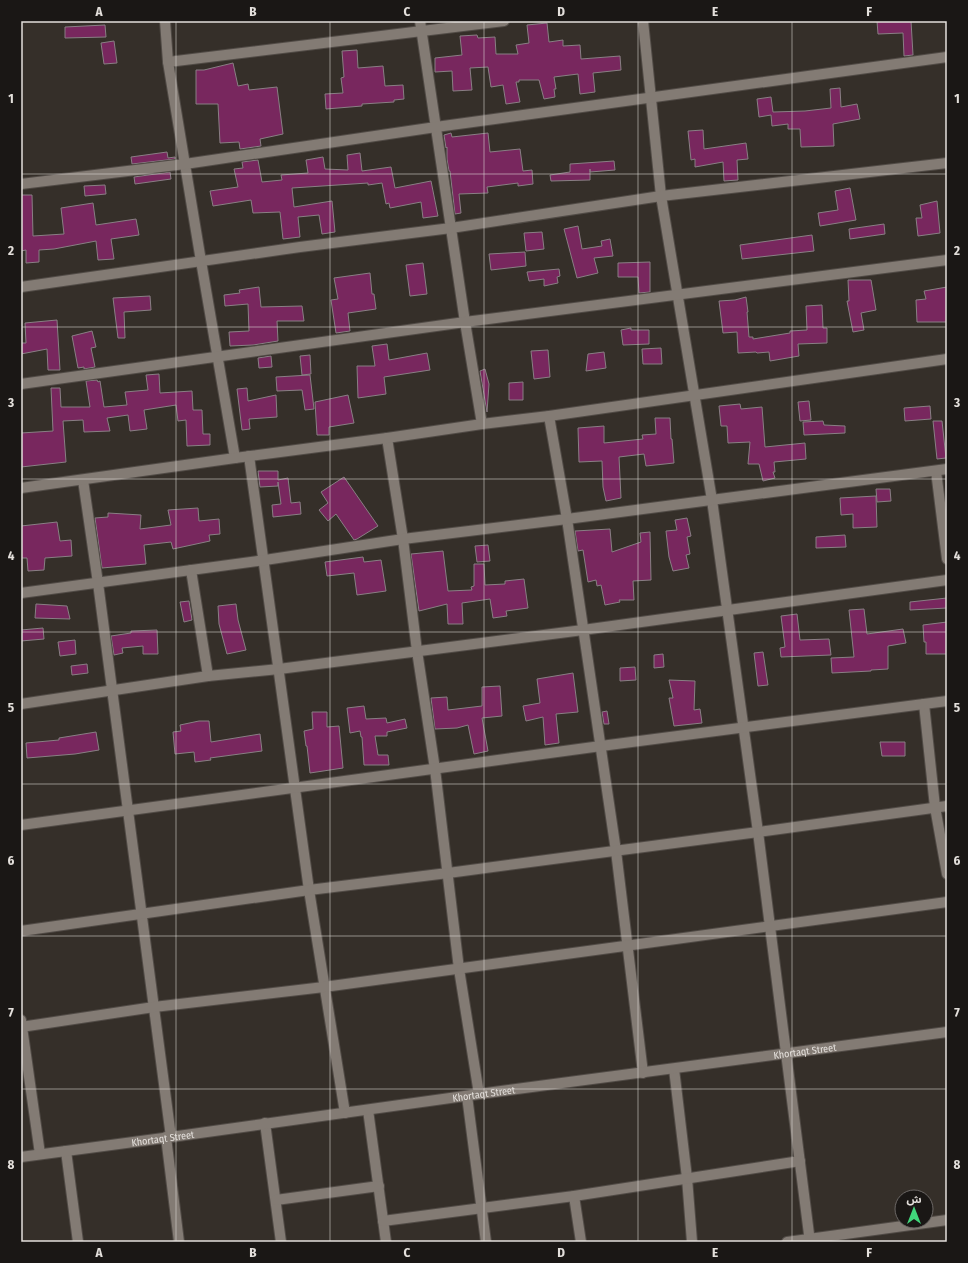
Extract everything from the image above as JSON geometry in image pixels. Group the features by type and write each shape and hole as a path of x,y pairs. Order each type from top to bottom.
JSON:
{"street":[{"path":"165,21 168,62 200,261 235,458"},
{"path":"168,62 421,26 504,21"},
{"path":"643,21 661,196 712,500 758,832 809,1240"},
{"path":"421,26 465,322 482,424"},
{"path":"21,184 185,164 436,127 947,58"},
{"path":"21,287 307,246 452,228 661,196 947,163"},
{"path":"21,384 465,322 947,260"},
{"path":"21,488 694,396 947,358"},
{"path":"549,416 567,519 601,746 616,851 643,1073"},
{"path":"387,438 403,538 417,651 435,769 459,969 479,1094"},
{"path":"249,456 309,890 345,1113"},
{"path":"21,593 264,560 403,538 567,519 947,469"},
{"path":"936,470 947,559"},
{"path":"83,480 154,1008 169,1137 179,1242"},
{"path":"190,570 208,676"},
{"path":"21,704 208,676 279,669 583,630 947,580"},
{"path":"21,825 601,746 947,701"},
{"path":"924,704 935,807 947,874"},
{"path":"21,931 309,890 616,851 947,806"},
{"path":"40,1154 21,1025 324,987 947,902"},
{"name":"Khortaqt Street","path":"21,1156 947,1032"},
{"path":"674,1069 687,1178 692,1242"},
{"path":"467,1096 486,1242"},
{"path":"368,1110 386,1242"},
{"path":"265,1124 281,1242"},
{"path":"66,1151 78,1242"},
{"path":"383,1221 574,1196 800,1161"},
{"path":"276,1200 379,1186"},
{"path":"574,1196 581,1242"},
{"path":"787,1242 947,1220"}],"building":[{"path":"877,21 911,21 913,55 904,56 903,33 878,34"},
{"path":"547,23 549,42 563,40 563,46 580,45 581,59 620,56 621,70 593,73 595,92 580,94 578,74 554,77 556,89 554,89 555,97 544,99 539,80 519,80 519,82 516,82 520,102 506,104 503,85 491,87 488,67 470,68 472,90 453,91 452,71 435,72 435,58 462,55 460,36 477,35 478,38 495,37 496,54 518,54 516,45 529,43 527,25"},
{"path":"105,25 106,37 65,38 65,27"},
{"path":"114,41 117,63 104,64 101,43"},
{"path":"357,50 358,68 383,66 385,86 403,85 404,99 394,100 394,102 362,104 362,106 326,109 325,94 343,93 341,78 344,77 342,51"},
{"path":"233,63 238,86 248,84 249,90 277,87 283,134 260,139 261,146 240,149 239,142 220,143 218,104 196,104 196,70 204,70"},
{"path":"840,88 841,107 857,104 860,119 833,124 834,146 801,147 800,129 788,129 788,124 772,126 771,115 759,117 757,99 771,97 773,112 805,111 831,108 830,89"},
{"path":"703,130 704,149 746,143 748,159 737,160 738,180 724,181 723,162 695,167 695,159 691,160 688,131"},
{"path":"451,133 452,137 488,133 490,152 520,149 523,171 532,170 533,184 518,186 518,183 487,187 488,193 459,194 461,213 455,214 450,171 447,159 447,147 446,148 444,135"},
{"path":"167,152 168,158 175,157 175,159 132,164 131,157"},
{"path":"360,153 362,171 391,167 395,188 431,181 438,216 423,218 421,202 390,208 389,203 386,204 382,183 368,185 368,183 292,188 294,207 332,201 335,232 322,234 319,215 298,217 300,237 283,239 280,212 253,213 251,200 213,206 210,191 238,187 234,169 243,168 242,162 258,160 262,182 282,180 281,175 308,173 306,160 323,157 325,169 348,170 347,155"},
{"path":"614,161 615,170 590,172 590,180 551,181 550,175 570,172 570,164"},
{"path":"170,172 171,179 135,184 134,177"},
{"path":"105,185 106,194 85,196 84,186"},
{"path":"850,188 856,220 820,226 818,213 838,210 835,191"},
{"path":"21,195 32,195 33,236 64,234 61,208 93,203 96,225 136,219 139,235 111,239 114,259 98,260 96,241 54,249 39,250 39,262 26,263 26,250 21,251"},
{"path":"937,201 940,233 918,236 916,218 922,218 920,205"},
{"path":"884,224 885,234 850,239 849,229"},
{"path":"578,226 582,249 602,246 601,241 610,239 613,256 594,258 598,273 577,278 564,229"},
{"path":"542,232 544,249 526,251 524,233"},
{"path":"812,235 814,251 742,259 740,245"},
{"path":"525,252 526,266 491,270 489,254"},
{"path":"650,262 650,292 639,293 638,277 618,277 618,263"},
{"path":"423,263 427,294 410,296 406,265"},
{"path":"559,269 560,276 557,277 558,283 544,286 544,279 529,281 527,272"},
{"path":"370,273 372,294 374,294 376,309 348,313 350,331 336,333 331,300 338,299 334,278"},
{"path":"848,280 871,280 876,310 861,313 864,330 853,332 847,301 849,301"},
{"path":"259,287 261,307 302,306 304,321 277,321 278,341 253,345 230,346 229,332 249,331 248,304 225,306 224,295 240,293 239,290"},
{"path":"947,287 947,322 917,322 916,300 926,299 924,291"},
{"path":"150,296 151,310 124,312 125,338 118,338 113,298"},
{"path":"746,297 749,337 753,337 753,339 790,333 790,331 807,330 806,306 822,305 823,328 827,328 827,343 798,344 799,356 770,361 769,352 738,353 737,332 723,333 719,301 735,300"},
{"path":"57,320 60,370 48,370 47,349 21,354 21,343 26,343 25,323"},
{"path":"631,328 631,330 649,330 649,344 623,345 621,330"},
{"path":"92,331 96,347 91,348 95,367 84,369 84,367 78,368 72,336"},
{"path":"387,344 389,360 427,353 430,370 384,377 386,394 358,398 357,366 375,366 372,346"},
{"path":"661,348 662,364 643,364 642,349"},
{"path":"548,350 550,377 534,379 531,351"},
{"path":"604,352 606,368 586,371 588,354"},
{"path":"310,355 311,374 302,375 300,356"},
{"path":"271,356 272,367 259,368 258,358"},
{"path":"485,369 489,384 487,412 480,371"},
{"path":"159,374 160,393 192,391 193,410 202,410 203,434 210,434 210,445 187,446 186,420 178,421 176,405 144,410 147,429 130,431 128,415 107,418 110,431 84,432 83,420 63,421 66,462 21,467 21,433 53,431 51,388 60,388 61,407 90,407 86,381 97,380 98,382 100,381 104,407 127,405 125,392 148,390 146,375"},
{"path":"310,375 314,409 305,410 302,390 277,391 276,377"},
{"path":"523,382 523,400 509,400 509,383"},
{"path":"247,388 248,401 276,395 277,417 249,419 250,429 242,430 237,389"},
{"path":"348,395 354,423 329,427 329,435 317,435 315,402"},
{"path":"809,401 811,420 800,421 798,402"},
{"path":"740,404 741,409 762,407 765,447 805,443 806,459 774,462 775,472 773,472 775,478 763,481 759,464 748,464 750,442 728,443 727,426 721,426 719,406"},
{"path":"930,406 931,419 905,421 904,408"},
{"path":"655,418 670,418 674,463 646,466 644,454 619,457 621,498 606,501 603,487 602,461 579,462 578,428 604,426 604,443 643,439 642,435 656,434"},
{"path":"823,421 824,425 845,426 845,433 804,435 803,422"},
{"path":"933,421 942,421 946,458 937,459"},
{"path":"258,471 278,471 278,480 288,478 291,503 300,502 301,514 273,517 272,505 281,504 278,482 278,486 260,487"},
{"path":"344,477 378,526 354,540 336,514 328,521 319,510 328,503 321,492"},
{"path":"876,489 890,489 891,501 877,502"},
{"path":"876,496 877,527 853,528 853,514 841,515 840,498"},
{"path":"198,508 199,521 219,519 220,534 209,535 210,541 173,549 171,542 144,545 146,564 102,568 95,518 108,517 108,513 141,515 140,529 171,525 168,510"},
{"path":"687,518 691,536 687,537 690,554 686,555 689,568 673,571 669,557 666,531 677,530 675,520"},
{"path":"57,522 60,541 71,540 72,556 45,558 44,570 28,571 27,558 21,558 21,526"},
{"path":"610,529 612,552 641,542 640,533 650,532 651,580 633,581 634,600 619,600 620,602 605,605 601,585 597,586 596,580 588,582 583,550 578,551 575,531"},
{"path":"845,535 846,547 816,548 816,537"},
{"path":"488,545 490,561 477,562 475,546"},
{"path":"443,551 448,591 472,590 471,587 474,586 474,564 484,564 485,585 505,584 505,581 524,579 528,608 506,611 507,616 493,618 490,599 462,603 463,624 448,624 447,604 419,611 411,554"},
{"path":"363,557 364,562 381,560 386,591 357,595 354,573 327,576 325,562"},
{"path":"947,598 947,608 910,610 910,602"},
{"path":"189,601 192,620 184,622 180,602"},
{"path":"36,604 67,606 70,619 35,618"},
{"path":"236,604 238,620 246,650 227,654 219,624 218,606"},
{"path":"864,609 867,634 903,629 906,643 888,646 888,669 832,673 831,658 854,657 849,610"},
{"path":"797,614 800,640 829,639 831,655 781,657 780,648 785,647 781,616"},
{"path":"947,622 947,654 926,654 926,642 924,642 923,625"},
{"path":"43,628 44,639 21,641 21,630"},
{"path":"157,630 158,654 143,654 143,646 122,648 123,653 114,655 111,636 131,633 131,631"},
{"path":"75,640 76,654 60,656 58,642"},
{"path":"763,652 768,685 758,686 754,653"},
{"path":"663,654 664,667 654,668 654,655"},
{"path":"87,664 88,673 72,675 71,666"},
{"path":"635,667 636,680 620,681 620,668"},
{"path":"573,673 578,712 556,714 559,743 545,745 543,717 526,721 523,706 540,703 537,679"},
{"path":"669,680 695,681 694,710 700,709 702,723 674,726 669,698 673,698"},
{"path":"500,686 502,716 482,718 488,751 474,754 468,725 457,728 435,729 431,698 447,697 448,710 482,706 482,687"},
{"path":"364,706 366,719 386,718 387,723 405,719 407,728 387,732 387,736 375,736 378,755 388,755 389,765 364,765 362,737 360,731 350,733 347,708"},
{"path":"607,711 609,724 604,724 602,712"},
{"path":"312,712 327,712 327,727 339,726 343,768 310,773 304,731 313,729"},
{"path":"199,721 209,721 211,742 260,734 262,751 210,758 211,760 195,762 194,752 175,754 173,732 181,731 180,725"},
{"path":"96,732 99,750 75,754 27,758 26,743 59,740 59,738"},
{"path":"880,742 905,742 905,756 882,756"}]}
